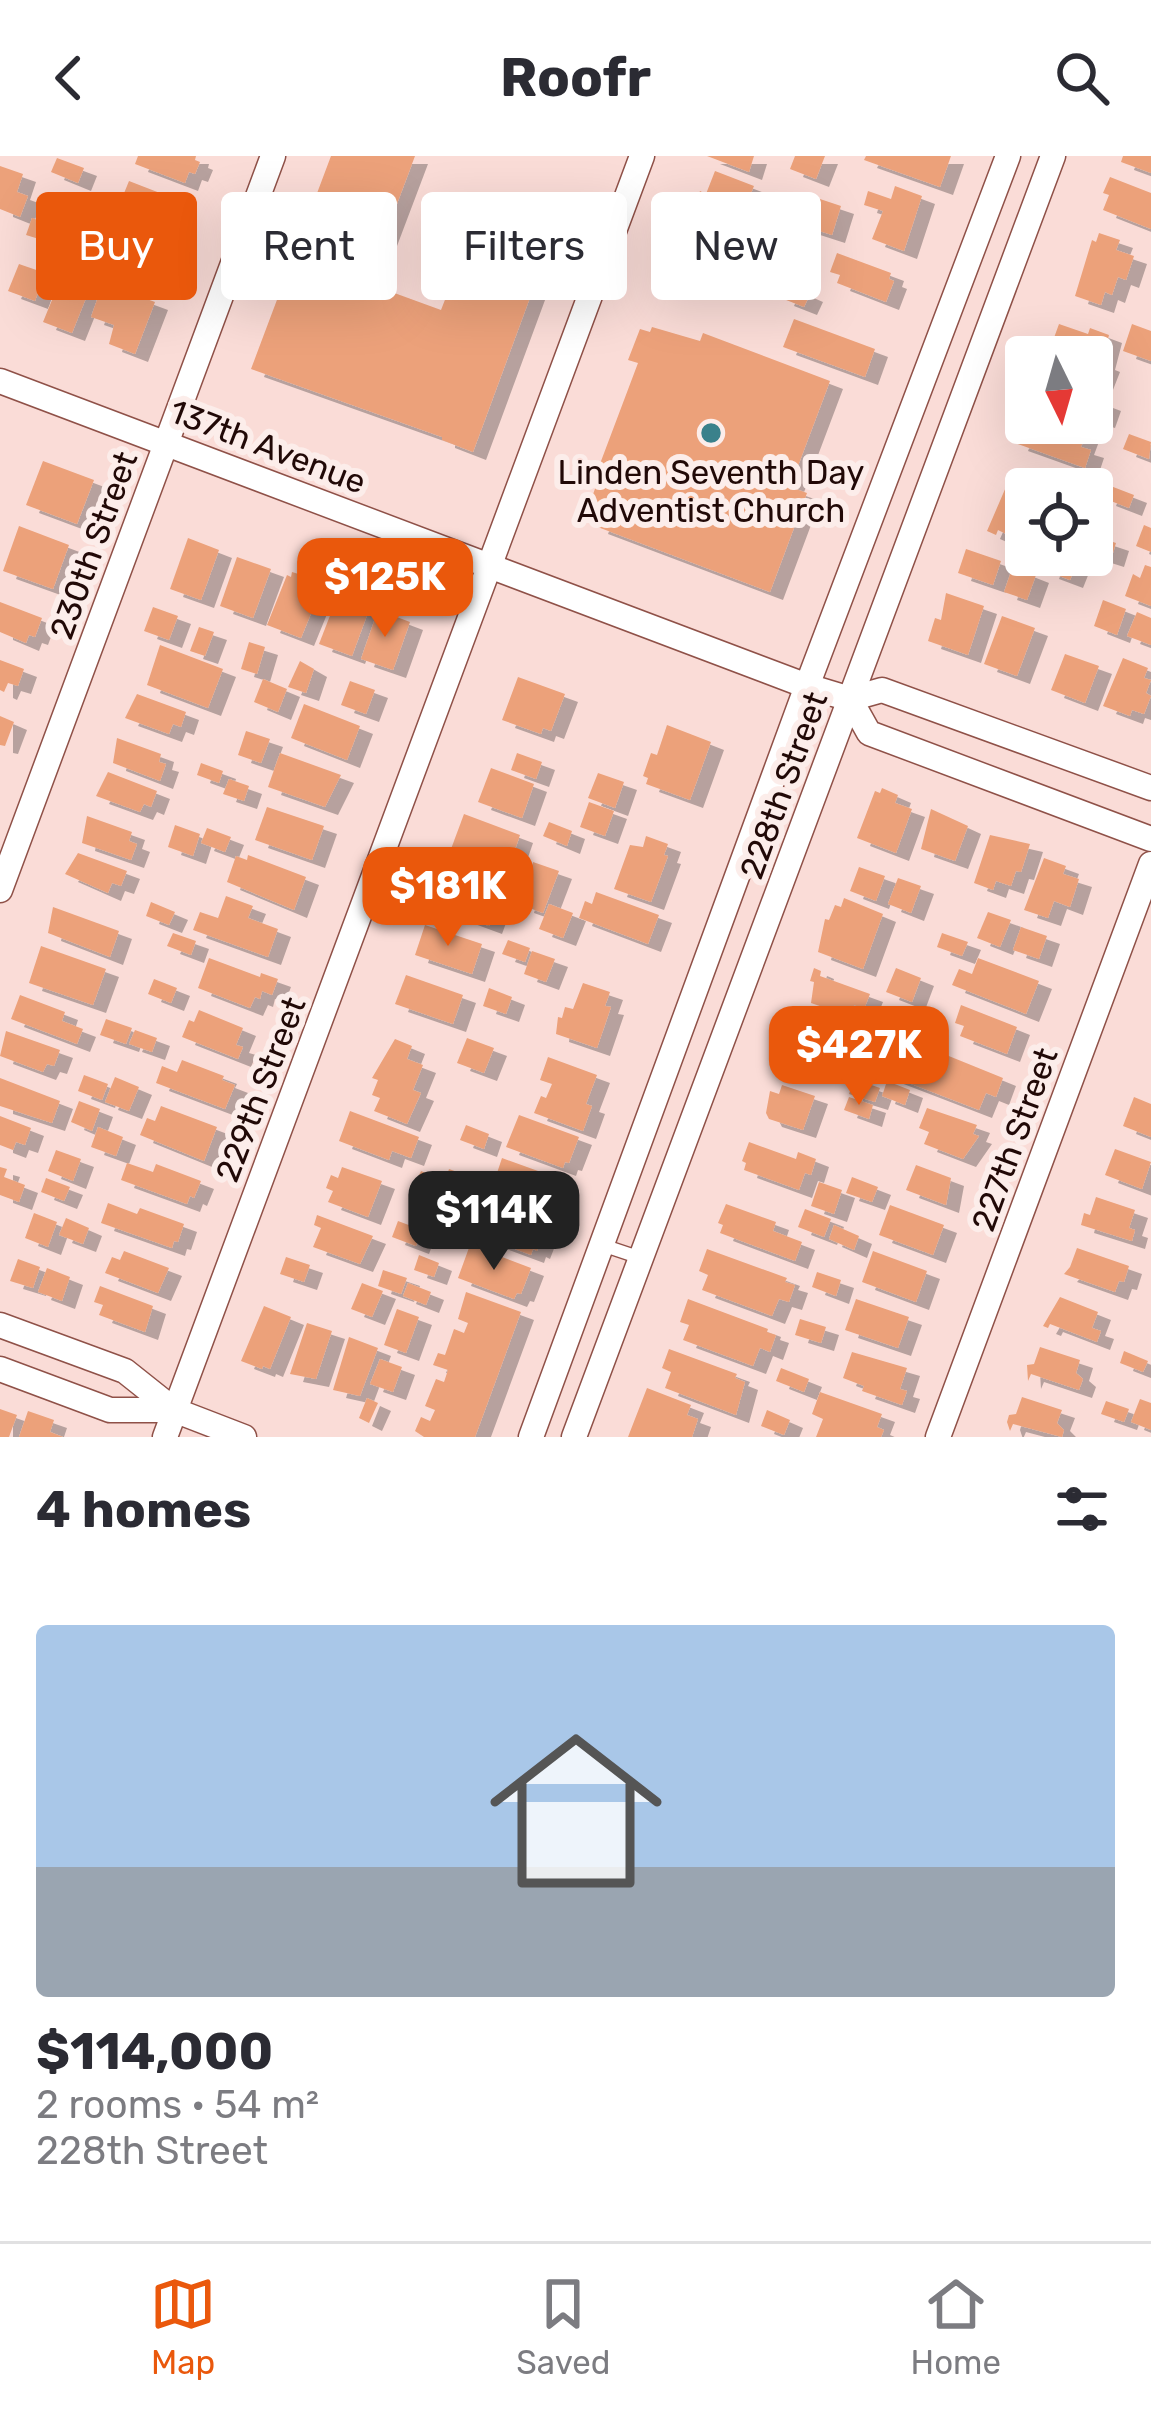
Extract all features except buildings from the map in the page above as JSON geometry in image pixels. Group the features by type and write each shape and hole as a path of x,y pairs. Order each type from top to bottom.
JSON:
{"street":[{"name":"230th Street","path":"0,890 273,156"},
{"name":"229th Street","path":"164,1437 643,156"},
{"name":"228th Street","path":"531,1437 1008,156"},
{"name":"228th Street","path":"574,1437 1053,156"},
{"name":"137th Avenue","path":"0,381 807,686 850,699 882,690 1151,788"},
{"path":"915,401 955,418"},
{"path":"850,699 868,733 1151,839"},
{"name":"227th Street","path":"938,1437 1151,864"},
{"path":"701,975 742,989"},
{"path":"0,1325 125,1371 174,1410 244,1437"},
{"path":"0,1369 110,1411 174,1410"}],"lane":[{"path":"602,1246 641,1258"}],"place":[{"name":"Linden Seventh Day Adventist Church","path":"711,433"}]}
